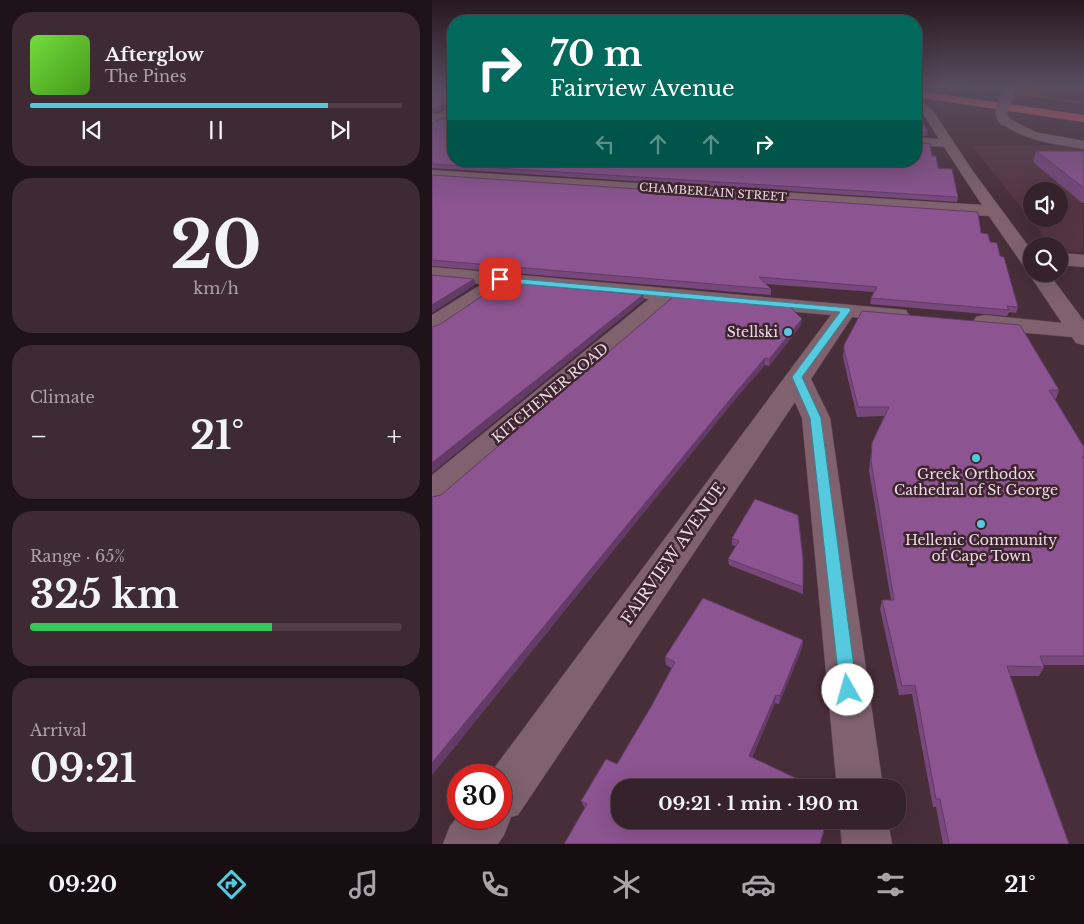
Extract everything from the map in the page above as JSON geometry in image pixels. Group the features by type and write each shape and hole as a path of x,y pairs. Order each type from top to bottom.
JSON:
{"street":[{"path":"937,124 1023,250"},
{"path":"1010,124 1033,134 1084,145"},
{"path":"922,141 948,143"},
{"name":"CHAMBERLAIN STREET","path":"432,174 995,211"},
{"path":"1068,260 1084,261"},
{"path":"432,273 914,316"},
{"path":"432,324 482,294 500,279"},
{"path":"1045,282 1081,335"},
{"name":"KITCHENER ROAD","path":"432,492 668,294"},
{"name":"FAIRVIEW AVENUE","path":"512,782 846,310"},
{"path":"963,320 1081,335"},
{"path":"797,377 816,418 859,779"},
{"path":"468,844 479,829"},
{"path":"865,829 867,844"}],"shaded area":[{"path":"1049,145 1083,149 1083,252 1068,251 1068,237 1045,237 1037,227 1068,227 1068,182 1023,182 1023,210 972,146"}],"building":[{"path":"432,124 447,124 447,165 432,164"},
{"path":"922,124 924,124 928,132 922,132"},
{"path":"922,143 930,144 932,156 936,156 938,168 952,169 958,197 480,167 922,167"},
{"path":"1036,151 1084,151 1084,188"},
{"path":"432,175 978,212 981,233 988,234 990,242 997,243 1000,256 1004,257 1018,307 1007,306 1009,310 871,298 877,287 759,277 771,289 432,260"},
{"path":"432,275 474,279 432,305"},
{"path":"503,282 643,295 432,463 432,327 439,325"},
{"path":"673,297 790,307 802,319 769,359 765,358 737,391 432,763 432,497 441,495"},
{"path":"862,311 1020,325 1059,390 1049,390 1084,447 1084,457 1082,457 1084,459 1084,656 1040,656 1044,667 1007,666 1069,844 949,844 940,799 936,799 915,685 902,686 882,600 894,600 871,461 872,443 889,407 858,407 844,349 844,345"},
{"path":"755,499 798,515 803,559 803,587 728,559 739,541 732,538"},
{"path":"703,598 803,640 780,696 776,695 749,756 798,779 611,779 611,829 822,829 824,830 820,844 564,844 587,804 581,801 606,759 617,764 652,705 675,662 665,657"}],"place":[{"name":"Stellski","path":"788,332"},
{"name":"Greek Orthodox Cathedral of St George","path":"976,458"},
{"name":"Hellenic Community of Cape Town","path":"981,524"}],"route":[{"path":"500,279 846,310 797,377 816,418 848,690"}]}
